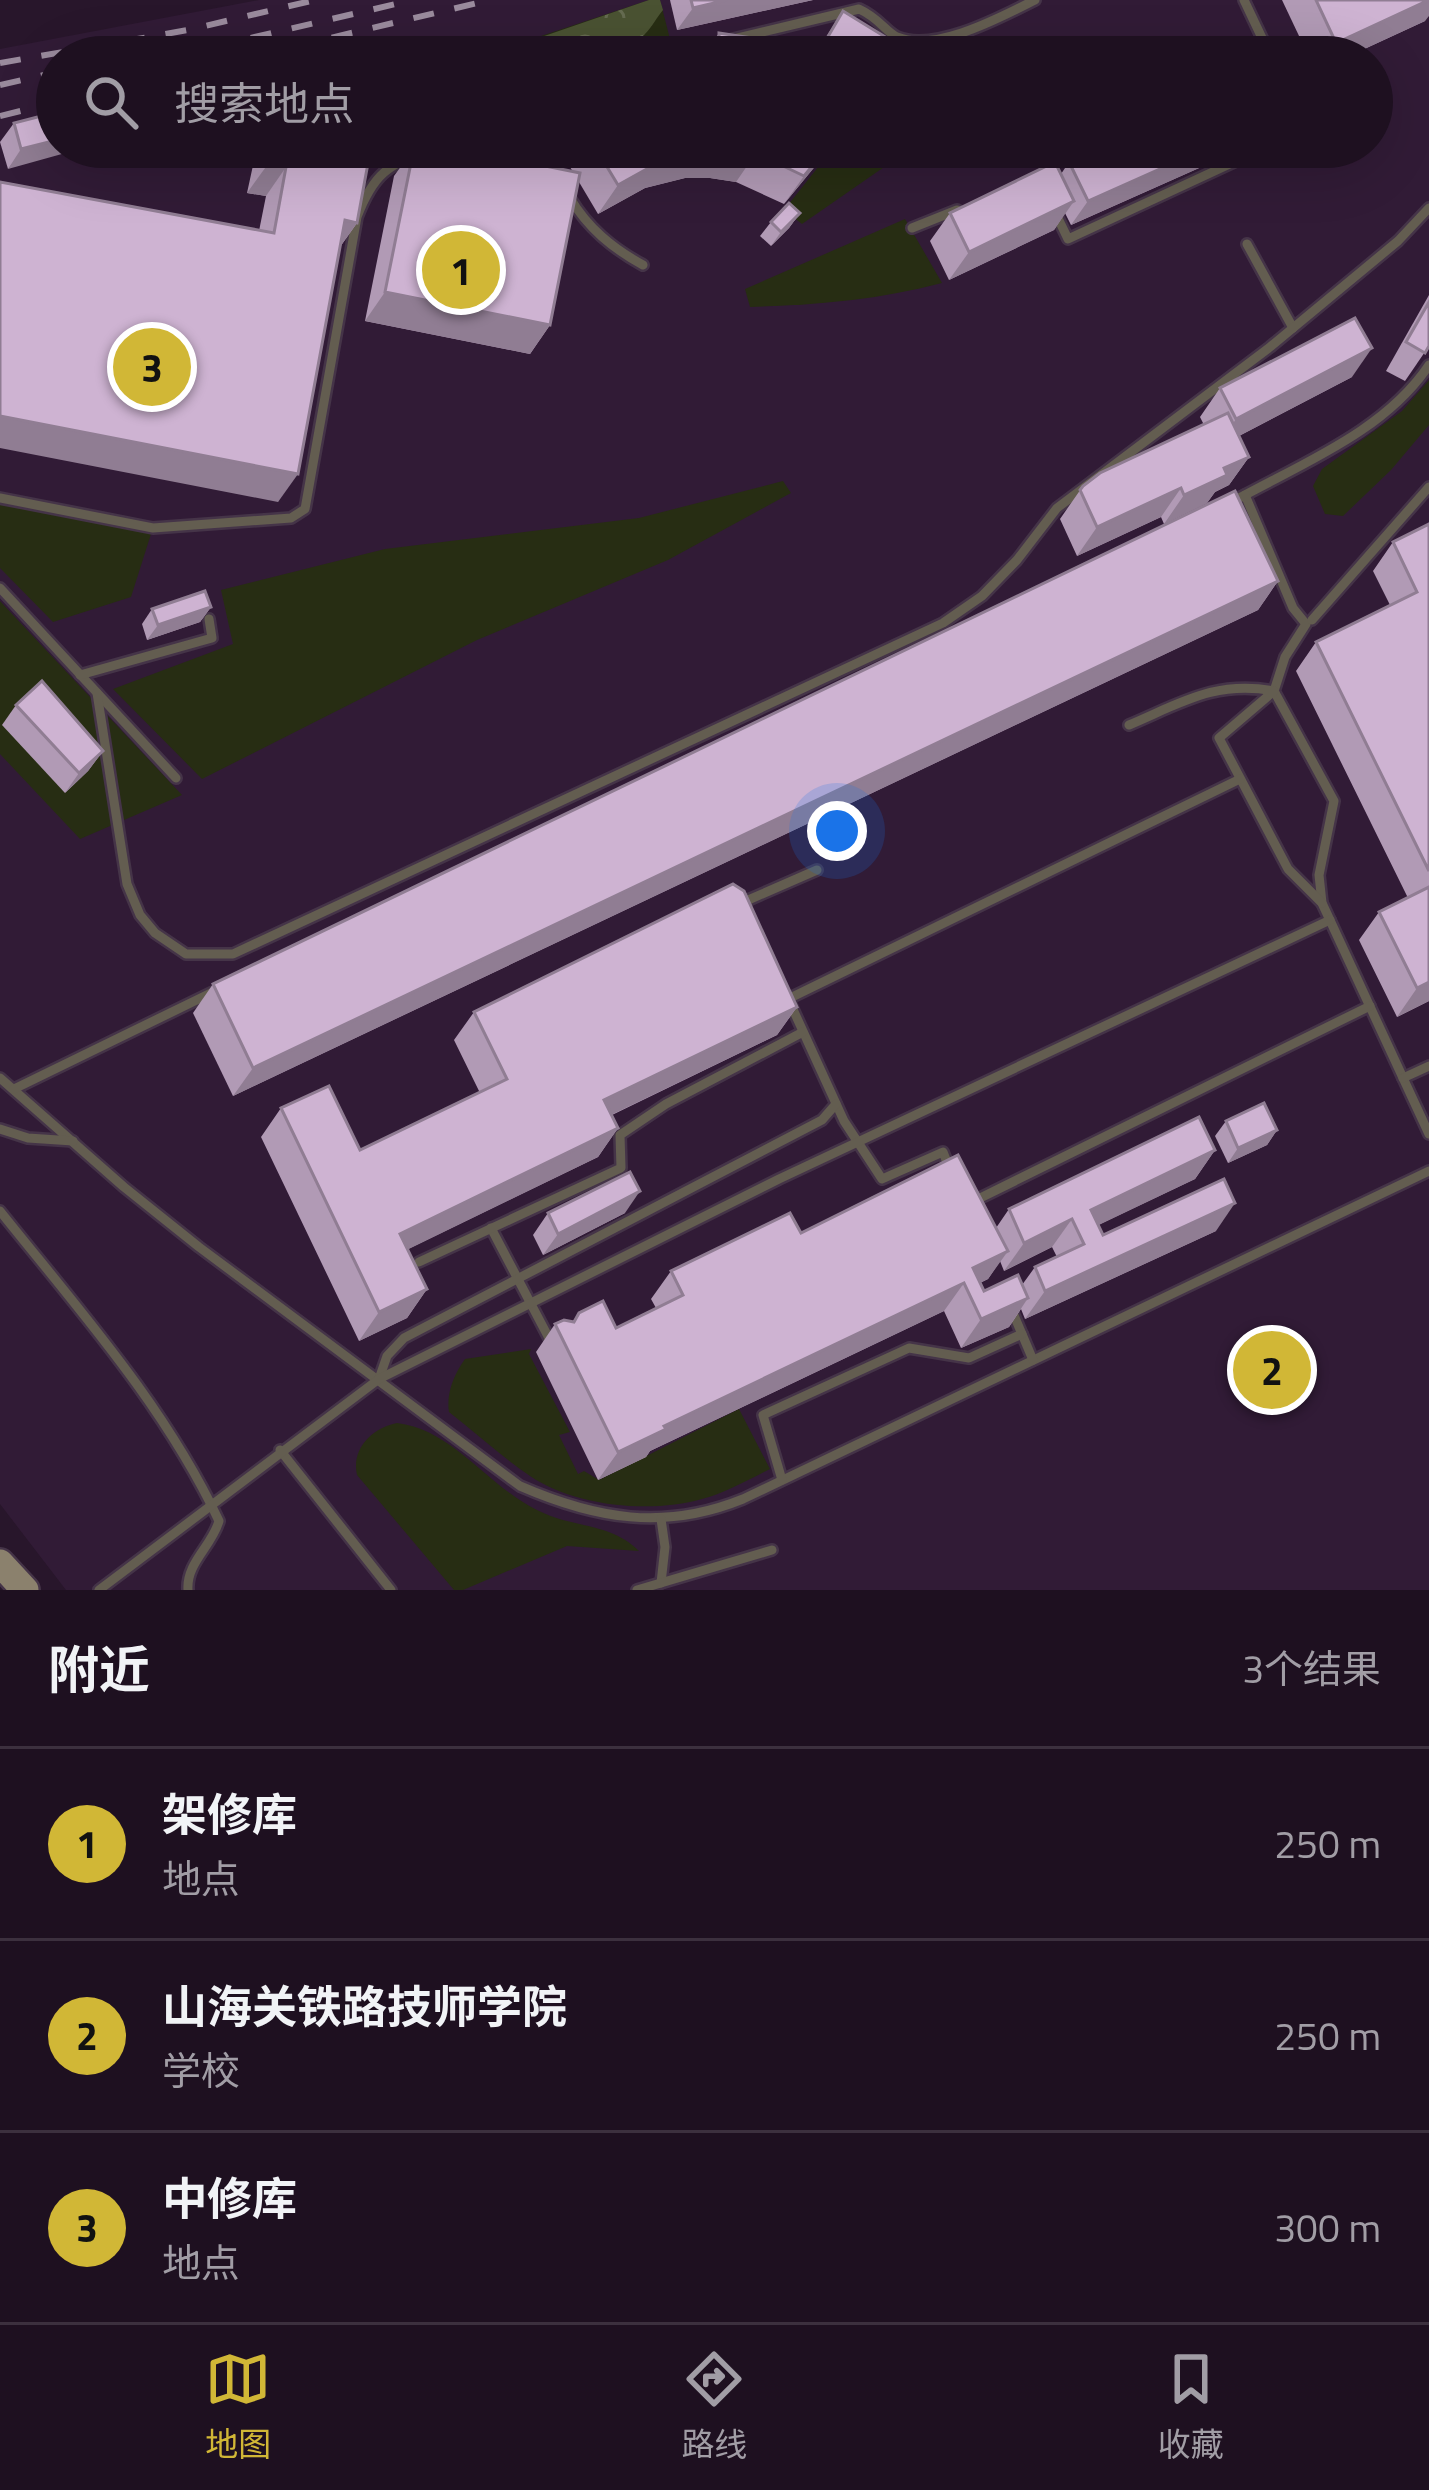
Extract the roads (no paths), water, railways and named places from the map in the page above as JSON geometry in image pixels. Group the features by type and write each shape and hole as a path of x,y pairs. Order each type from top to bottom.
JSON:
{"main road":[{"path":"0,1563 25,1590"}],"lane":[{"path":"949,36 963,35 1034,0"},
{"path":"1244,0 1261,36"},
{"path":"746,36 859,9 879,18 896,36"},
{"path":"0,498 153,528 291,518 304,509 357,217 386,168"},
{"path":"552,168 581,217 616,250 643,265"},
{"path":"1049,198 1068,239 1221,168"},
{"path":"912,228 974,204"},
{"path":"97,693 127,884 140,915 155,933 186,954 233,954 943,623 982,596 1057,508 1292,328 1398,241 1429,208"},
{"path":"1247,244 1292,328"},
{"path":"1223,506 1377,419 1413,389 1429,365"},
{"path":"1312,620 1429,487"},
{"path":"1245,495 1293,608 1306,624 1285,657 1274,691 1219,738 1288,869 1322,903"},
{"path":"0,588 176,778"},
{"path":"80,675 212,638 209,619"},
{"path":"1129,725 1213,689 1245,685 1274,691 1334,801 1319,875 1322,903 1429,1134"},
{"path":"975,1226 943,1152 882,1179 836,1103 786,994 1240,779"},
{"path":"722,911 817,870"},
{"path":"744,902 750,916"},
{"path":"99,1590 379,1379 860,1142 1330,920"},
{"path":"14,1089 230,984"},
{"path":"965,1205 1370,1006"},
{"path":"418,1262 620,1168 620,1135 666,1104 803,1032"},
{"path":"1403,1078 1429,1066"},
{"path":"0,1078 199,1246 520,1486 570,1508 661,1519 706,1514 782,1480 1429,1171"},
{"path":"379,1379 387,1356 404,1338 822,1120 836,1103"},
{"path":"0,1130 74,1142"},
{"path":"0,1211 158,1410 211,1503 219,1521 187,1579 188,1590"},
{"path":"491,1228 550,1342"},
{"path":"1003,1291 1034,1360"},
{"path":"782,1480 763,1415 909,1348 969,1358 1022,1334"},
{"path":"969,1358 979,1386"},
{"path":"280,1450 392,1590"},
{"path":"661,1519 665,1547 661,1583"},
{"path":"638,1590 772,1550"}],"railway":[{"path":"154,36 315,0"},
{"path":"259,36 413,0"},
{"path":"338,36 490,0"},
{"path":"0,63 36,57"},
{"path":"0,85 36,77"},
{"path":"0,116 36,107"}],"place":[{"name":"架修库","path":"461,270"},
{"name":"中修库","path":"152,367"},
{"name":"山海关铁路技师学院","path":"1272,1370"}]}
